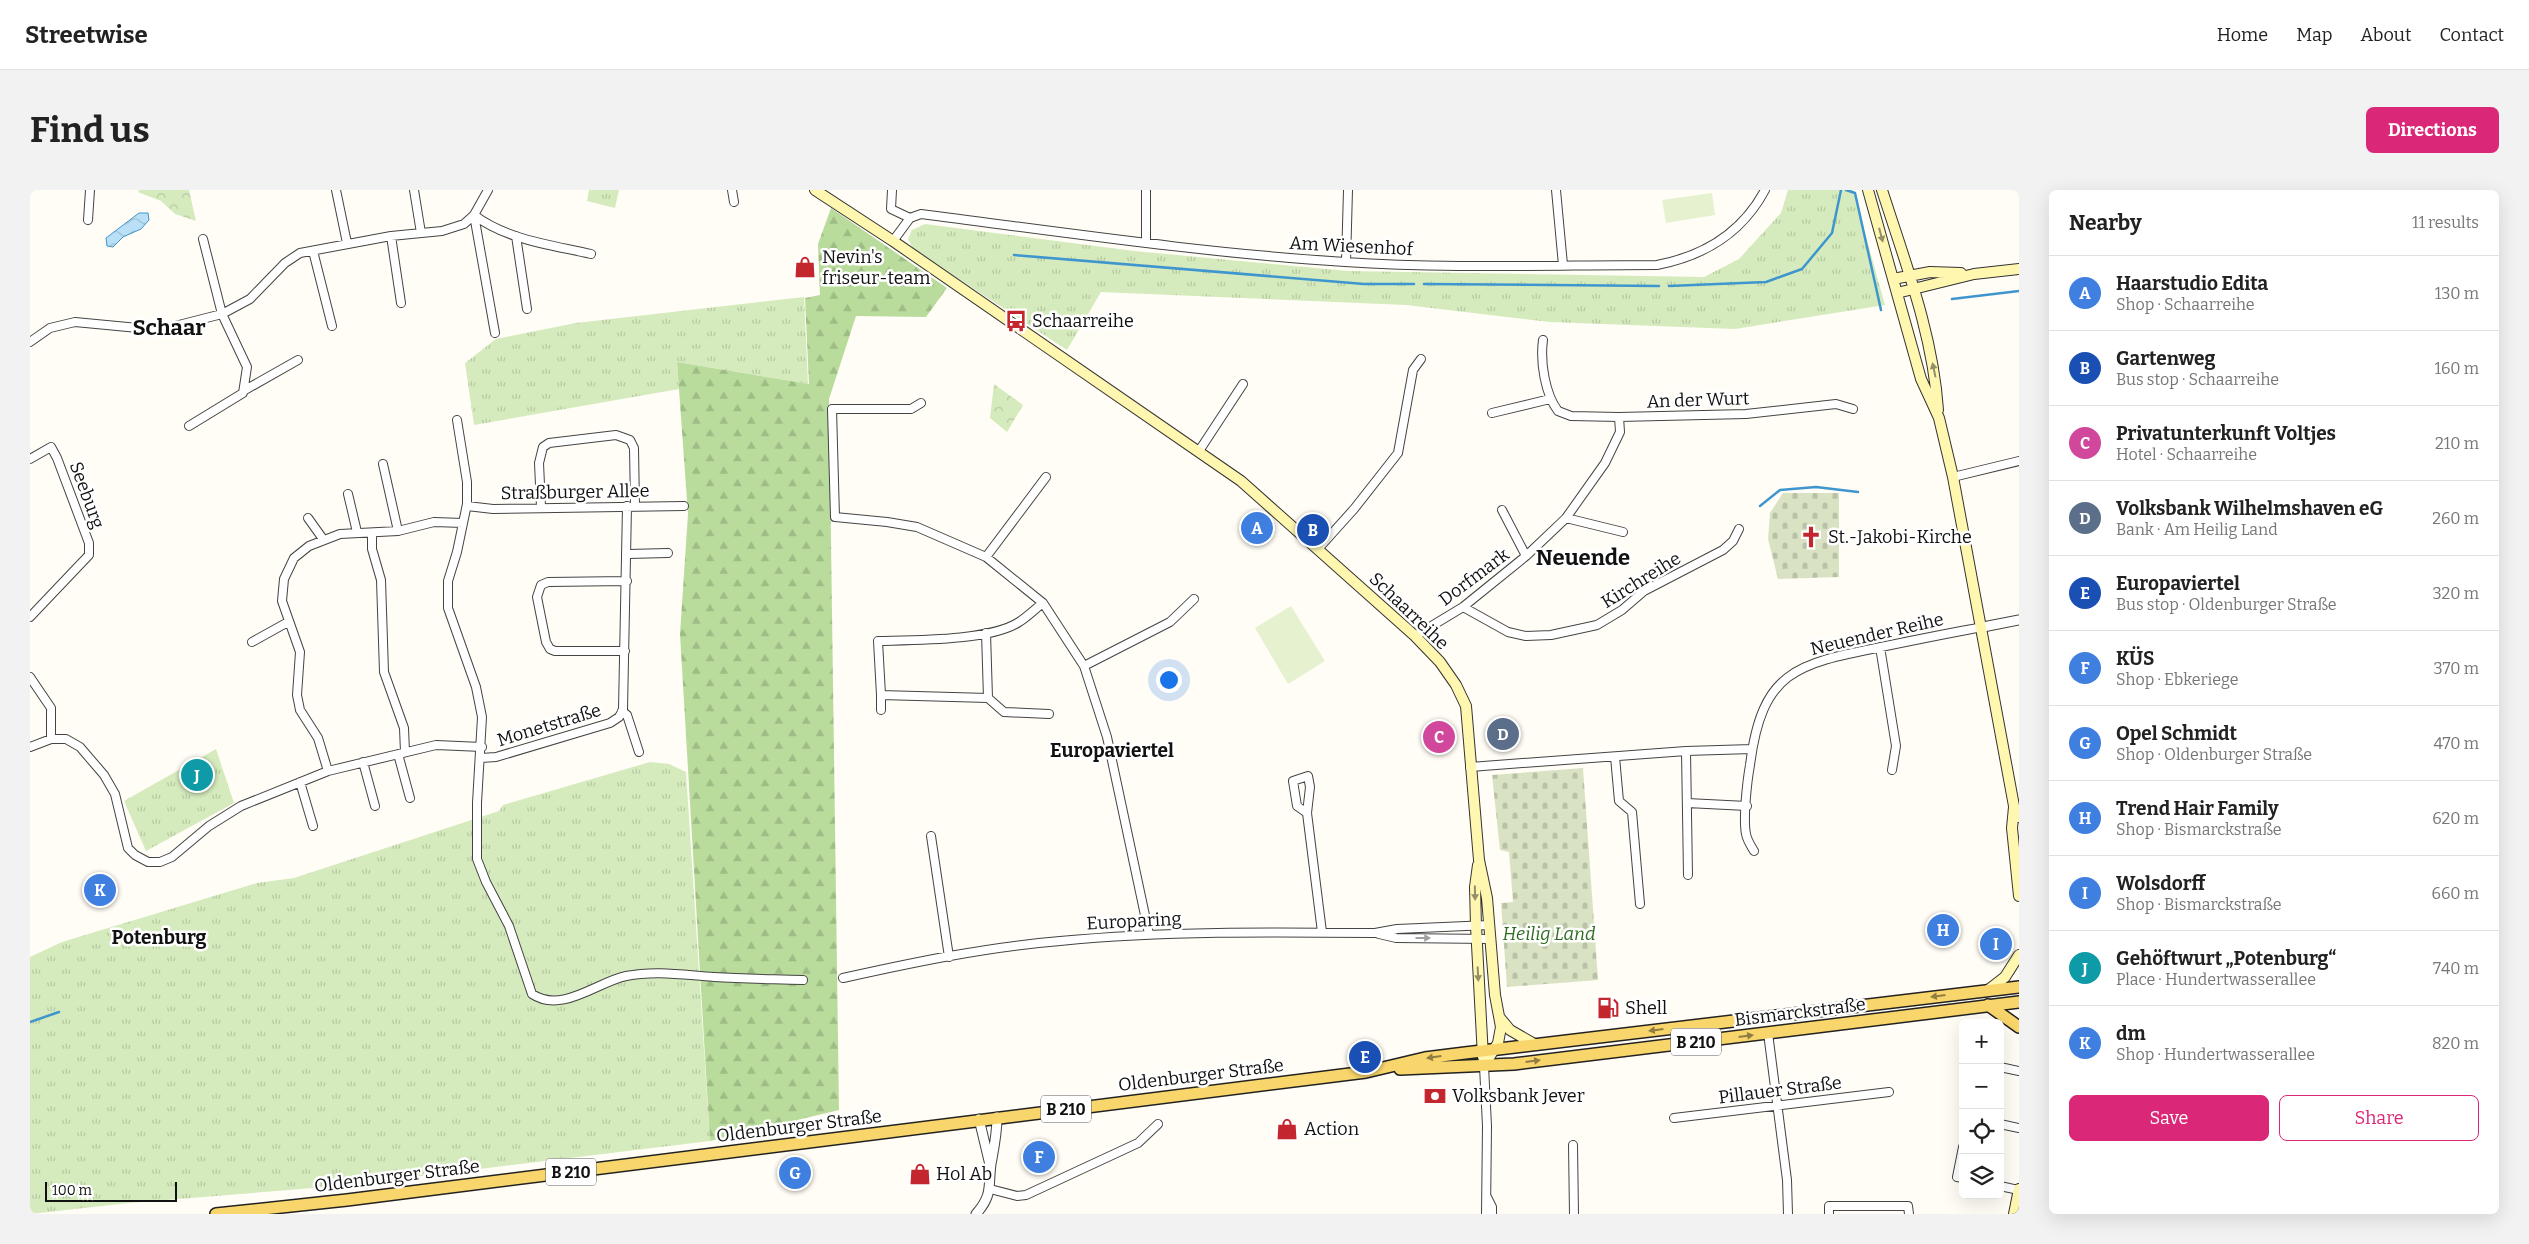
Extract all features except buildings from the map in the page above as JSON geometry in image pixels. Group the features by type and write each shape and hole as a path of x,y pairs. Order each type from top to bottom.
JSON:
{"main road":[{"name":"Schaarreihe","path":"815,190 893,241 1241,481 1415,636 1440,662 1456,685 1466,706 1479,860 1487,898 1495,995 1500,1018"},
{"path":"1868,190 1921,379 1938,418 1953,477 1983,627 2014,806 2019,817"},
{"path":"1882,190 1909,274 1936,374 1938,418"},
{"path":"1897,293 1974,274 2019,269"},
{"path":"1893,279 1909,274 1930,272 1974,274"},
{"path":"2014,806 2012,828 2019,896"},
{"name":"Schaarreihe","path":"1479,860 1475,887 1476,938 1484,1066"},
{"path":"1987,990 2005,977 2019,955"},
{"name":"Bismarckstraße","path":"1482,1051 1536,1046 1987,990 2019,988"},
{"name":"Bismarckstraße","path":"1484,1066 2019,1002"},
{"path":"1988,1005 2019,1028"},
{"path":"1500,1018 1510,1030 1536,1046"},
{"path":"1484,1066 1495,1050 1500,1035 1500,1018"},
{"name":"Oldenburger Straße","path":"1386,1069 1425,1058 1482,1051"},
{"name":"Oldenburger Straße","path":"216,1214 347,1200 1386,1069 1484,1066"},
{"path":"2016,1212 2019,1190"}],"street":[{"path":"88,220 90,190"},
{"path":"336,190 346,244"},
{"path":"414,190 421,233"},
{"path":"30,342 50,328 75,322 138,328 171,327 222,314 250,299 285,263 300,253 391,236 442,230 464,224 474,215 488,190"},
{"path":"732,190 734,202"},
{"path":"892,190 891,209 910,218 893,241"},
{"path":"1146,190 1146,242"},
{"path":"1346,262 1348,190"},
{"path":"1556,190 1563,266"},
{"name":"Am Wiesenhof","path":"910,218 921,214 1068,235 1346,262 1657,266 1686,259 1714,246 1728,236 1752,211 1765,190"},
{"path":"474,215 488,226 516,236 591,254"},
{"path":"474,215 495,333"},
{"path":"391,236 401,303"},
{"path":"516,236 527,309"},
{"path":"203,239 222,314 247,367 245,390"},
{"path":"312,251 332,326"},
{"path":"1492,413 1550,399 1541,354 1543,340"},
{"path":"1318,549 1354,510 1398,453 1413,370 1420,359"},
{"path":"189,426 245,390 298,360"},
{"path":"1199,451 1243,384"},
{"name":"An der Wurt","path":"1550,399 1558,411 1564,414 1619,417 1746,414 1836,404 1853,410"},
{"path":"921,403 910,409 832,409 835,517 917,527 986,557 1043,603 1084,666 1107,737 1149,934"},
{"name":"Dorfmark","path":"1415,636 1463,607 1526,556 1566,518 1605,463 1620,432 1619,417"},
{"path":"457,420 467,482 467,506 448,581 448,608 476,687 482,717 476,840 478,859 486,882 509,926 532,994 541,1000 572,998 624,976 645,973 672,972 713,977 803,980"},
{"name":"Monetstraße","path":"481,758 496,757 610,723 622,711 625,697 627,581 634,448 630,440 616,435 549,443 543,447 539,463 541,507"},
{"name":"Seeburg","path":"30,459 51,447 61,466 89,543 89,555 30,617"},
{"path":"1953,477 2019,461"},
{"path":"384,464 398,531"},
{"path":"986,557 1046,477"},
{"path":"348,494 357,532"},
{"name":"Straßburger Allee","path":"467,506 493,509 684,506"},
{"name":"Dorfmark","path":"1502,510 1526,556"},
{"path":"308,518 323,539"},
{"path":"1566,518 1623,532"},
{"path":"328,771 318,738 300,710 297,695 300,652 282,601 284,579 294,558 309,546 323,539 357,532 398,531 434,522 463,523"},
{"name":"Kirchreihe","path":"1463,607 1508,632 1526,636 1551,635 1596,625 1622,610 1644,591 1722,550 1733,541 1739,529"},
{"path":"372,533 372,549 381,580 384,672 404,728 401,753 410,798"},
{"path":"628,554 668,553"},
{"path":"625,651 556,651 550,648 546,642 537,597 542,586 548,582 627,581"},
{"path":"1084,666 1170,622 1194,599"},
{"path":"881,710 878,641 936,639 986,633 1017,624 1043,603"},
{"path":"1983,627 2019,620"},
{"path":"252,642 288,622"},
{"name":"Neuender Reihe","path":"1754,851 1746,835 1752,749 1756,725 1763,708 1775,690 1785,680 1811,663 1829,657 1983,627"},
{"path":"986,633 988,698"},
{"path":"1880,647 1896,746 1892,770"},
{"path":"30,677 51,708 51,739"},
{"path":"881,695 988,698 1004,712 1049,714"},
{"name":"Monetstraße","path":"622,711 627,715 639,752"},
{"path":"30,747 51,739 66,739 80,747 104,775 115,794 128,848 148,862 160,862 172,857 209,826 241,806 328,771 436,745 482,747"},
{"path":"1470,767 1686,751 1752,749"},
{"path":"1686,751 1688,875"},
{"path":"1615,757 1619,801 1632,812 1640,904"},
{"path":"364,762 375,806"},
{"path":"300,782 313,826"},
{"path":"1687,803 1747,806"},
{"path":"1307,813 1322,932"},
{"path":"931,836 949,957"},
{"name":"Europaring","path":"843,978 949,957 1059,941 1149,934 1375,933 1397,929 1489,925"},
{"name":"Europaring","path":"1375,933 1396,938 1490,938"},
{"path":"1768,1033 1787,1180 1788,1214"},
{"path":"1484,1066 1486,1214"},
{"path":"2004,1068 2019,1071"},
{"name":"Pillauer Straße","path":"1674,1118 1889,1092"},
{"path":"976,1214 984,1205 990,1189 991,1166 997,1135 996,1117"},
{"path":"978,1119 991,1166"},
{"path":"990,1189 1016,1196 1026,1195 1138,1143 1158,1124"},
{"path":"2004,1125 2019,1128"},
{"path":"1573,1145 1574,1214"},
{"path":"2004,1187 2019,1190"},
{"path":"1487,1197 1492,1207 1492,1214"},
{"path":"1829,1214 1829,1206 1908,1206 1909,1214"}],"green space":[{"path":"139,190 189,190 196,221 175,214 161,201 138,192"},
{"path":"589,190 619,190 615,208 587,201"},
{"path":"1788,190 1853,190 1885,305 1735,329 1550,322 1406,305 1101,292 1067,350 913,249 908,239 912,230 925,224 1134,251 1348,271 1704,277 1739,259 1781,213"},
{"path":"1712,193 1715,215 1666,223 1662,200"},
{"path":"831,208 947,288 926,317 856,316 829,399 839,1110 710,1141 680,634 688,514 677,362 809,384 805,298 820,295 818,244"},
{"path":"804,297 808,384 677,362 679,389 474,425 465,363 496,339 576,323"},
{"path":"994,384 1023,405 1007,432 990,418"},
{"path":"1783,493 1839,493 1839,577 1778,579 1768,539 1770,513"},
{"path":"1291,606 1325,661 1288,684 1255,628"},
{"path":"216,749 234,803 146,851 124,801"},
{"path":"650,762 669,764 686,772 710,1141 338,1186 129,1203 30,1214 30,957 62,942 257,883 294,878 499,811 503,805"},
{"name":"Heilig Land","path":"1583,768 1598,980 1507,987 1501,903 1513,902 1509,852 1500,850 1492,775"}],"water":[{"path":"139,213 148,213 149,220 141,229 123,237 113,247 107,246 106,238"}],"waterway":[{"path":"1669,286 1766,282 1802,269 1832,233 1841,190"},
{"path":"1846,190 1855,193 1881,310"},
{"path":"1014,255 1364,284 1414,284"},
{"path":"1424,284 1659,286"},
{"path":"1952,299 2019,291"},
{"path":"1760,506 1780,490 1816,487 1858,492"},
{"path":"30,1022 59,1012"}],"place":[{"name":"Nevin's friseur-team","path":"805,267"},
{"name":"Schaarreihe","path":"1016,321"},
{"name":"Haarstudio Edita","path":"1257,528"},
{"name":"Gartenweg","path":"1313,530"},
{"name":"St.-Jakobi-Kirche","path":"1811,537"},
{"name":"Volksbank Wilhelmshaven eG","path":"1503,734"},
{"name":"Privatunterkunft Voltjes","path":"1439,737"},
{"name":"Gehöftwurt „Potenburg“","path":"197,775"},
{"name":"dm","path":"100,890"},
{"name":"Trend Hair Family","path":"1943,930"},
{"name":"Wolsdorff","path":"1996,944"},
{"name":"Shell","path":"1608,1008"},
{"name":"Europaviertel","path":"1365,1057"},
{"name":"Volksbank Jever","path":"1435,1096"},
{"name":"Action","path":"1287,1129"},
{"name":"KÜS","path":"1039,1157"},
{"name":"Opel Schmidt","path":"795,1173"},
{"name":"Hol Ab","path":"920,1174"}],"district":[{"name":"Schaar","path":"169,327"},
{"name":"Neuende","path":"1583,557"},
{"name":"Europaviertel","path":"1112,750"},
{"name":"Potenburg","path":"159,937"}]}
